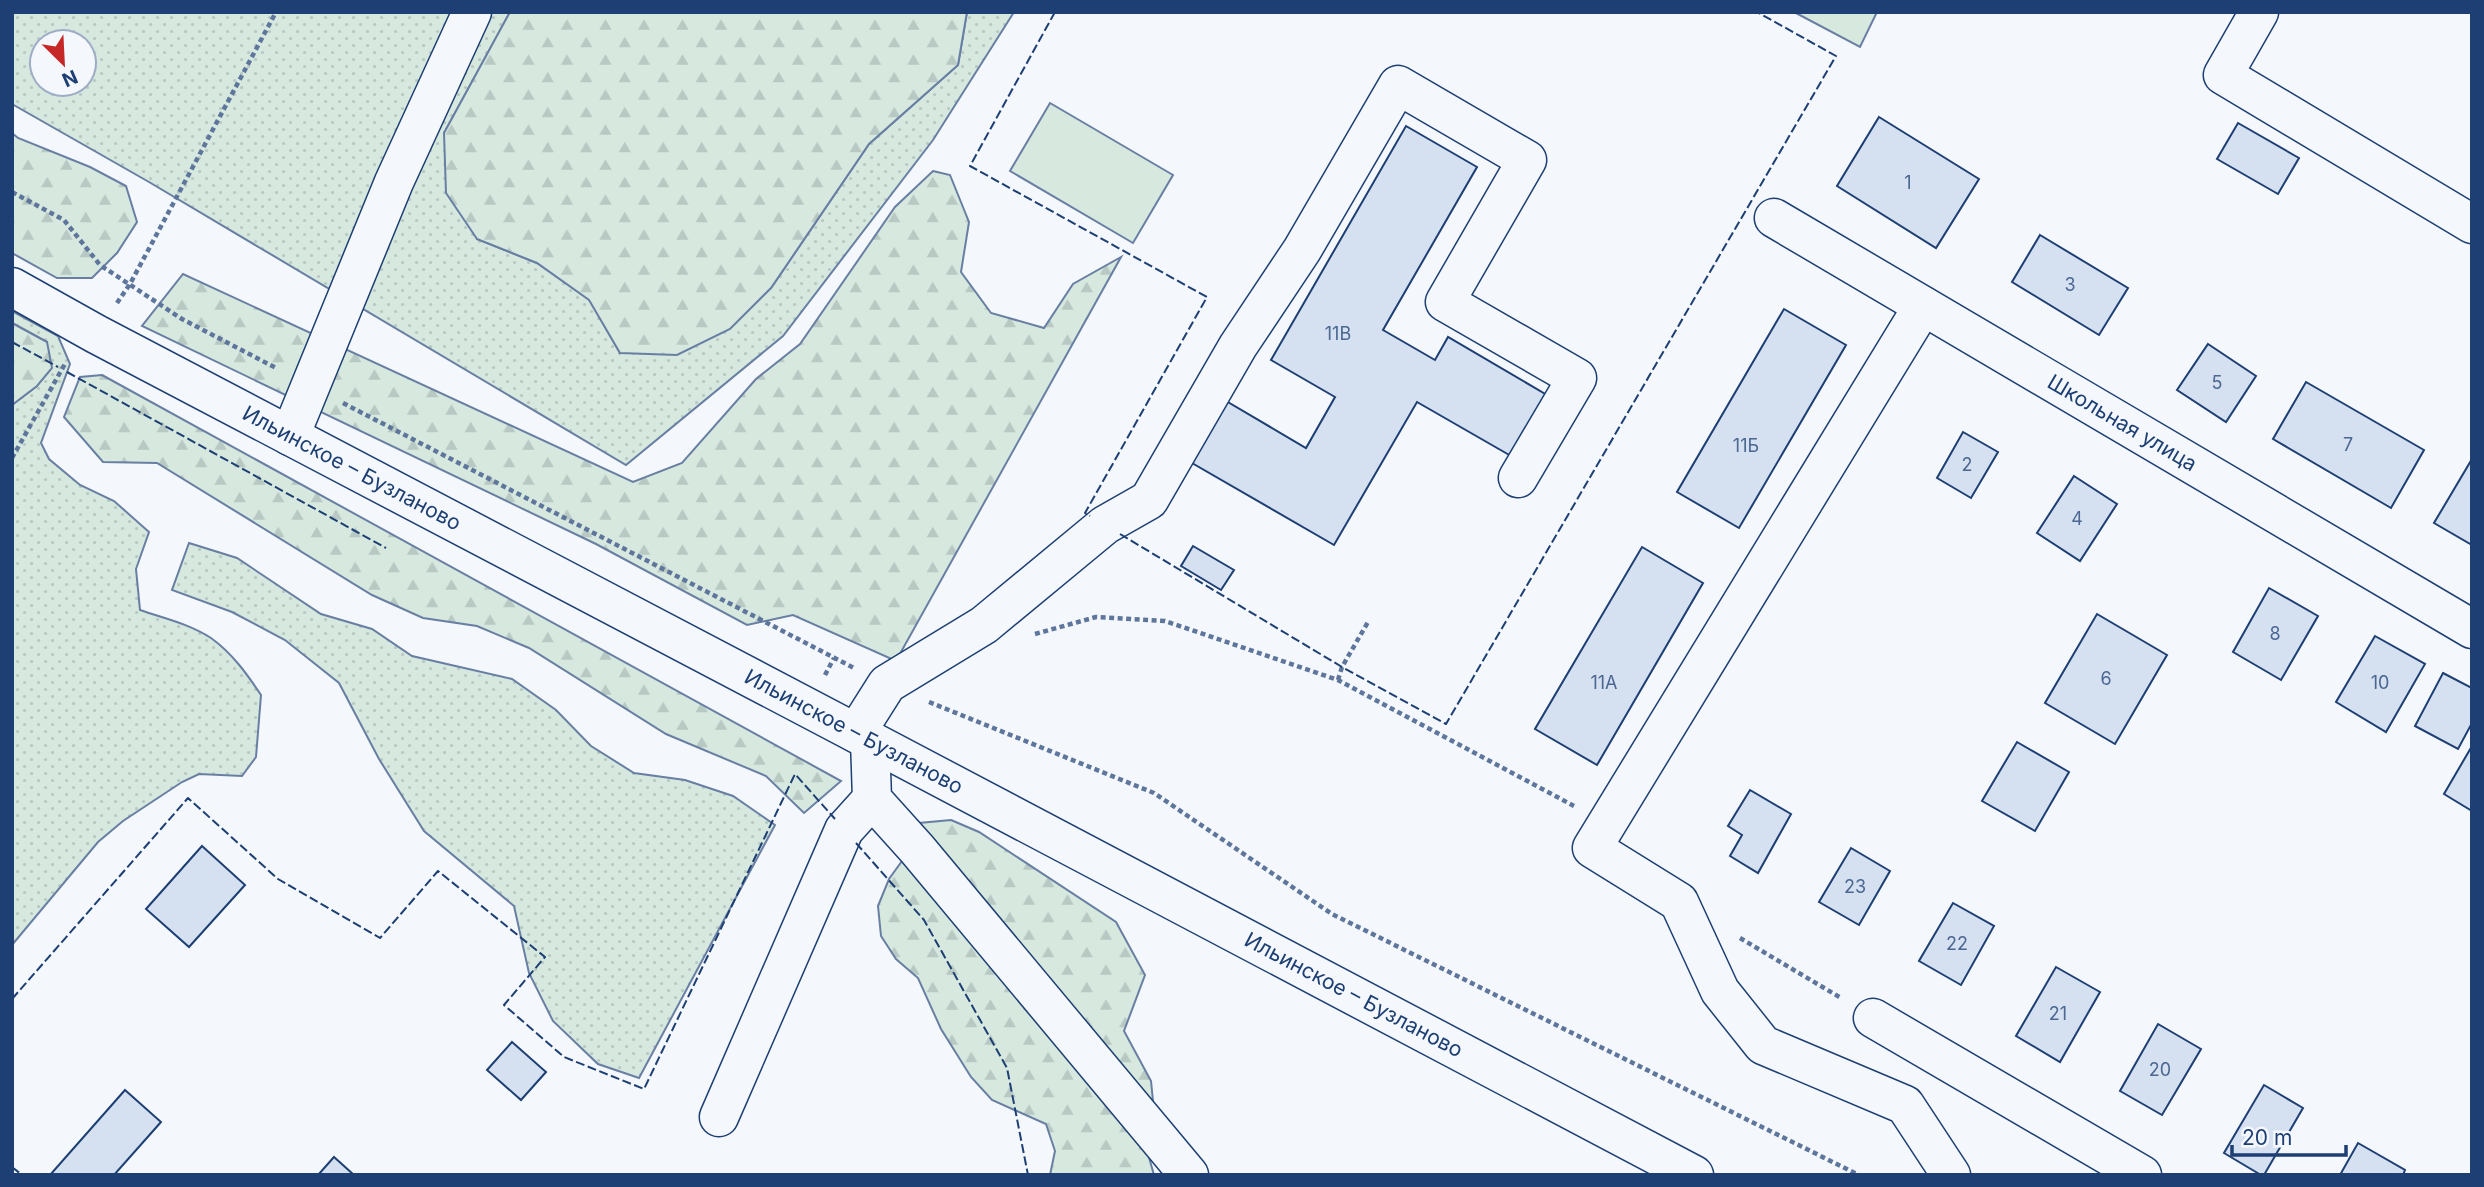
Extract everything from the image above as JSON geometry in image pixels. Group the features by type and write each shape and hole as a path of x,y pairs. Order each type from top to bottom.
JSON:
{"street":[{"path":"290,436 394,182 472,12"},
{"path":"2259,12 2223,75 2472,224"},
{"path":"1189,1175 917,849 872,799 863,736 887,684 984,625 1105,525 1149,500 1238,346 1302,250 1398,85 1527,160 1445,302 1577,378 1518,478"},
{"name":"Школьная улица","path":"1774,218 2472,629"},
{"name":"Ильинское – Бузланово","path":"12,287 1694,1175"},
{"path":"1923,306 1592,848 1679,902 1720,991 1763,1045 1905,1105 1951,1175"},
{"path":"719,1117 844,830 872,799"},
{"path":"1873,1018 2142,1175"}],"path":[{"path":"12,458 91,331 130,284 276,12"},
{"path":"1033,635 1096,617 1165,621 1338,680 1576,807 1592,848"},
{"path":"1338,680 1342,667 1367,622"},
{"path":"1736,936 1873,1018"}],"green space":[{"path":"12,12 510,12 444,133 477,239 537,263 590,300 620,353 771,288 869,144 958,65 967,12 1014,12 933,140 783,336 626,465 149,182 12,104"},
{"path":"510,12 967,12 958,65 869,144 771,288 730,329 677,355 620,353 589,300 537,263 477,239 446,193 444,133"},
{"path":"1794,12 1877,12 1860,47"},
{"path":"1050,103 1173,175 1133,243 1010,171"},
{"path":"12,133 126,186 137,222 117,253 92,278 57,278 12,253"},
{"path":"933,171 950,175 969,222 961,272 991,313 1044,328 1073,284 1121,257 896,661 793,615 747,625 596,544 142,326 183,274 633,482 682,463 756,379 800,344 895,207"},
{"path":"12,311 58,336 70,364 41,443 49,459 80,485 114,501 149,532 136,569 140,610 185,625 211,638 232,657 261,695 256,757 242,776 199,774 182,782 123,821 98,842 12,945 12,405 37,386 47,342 12,323"},
{"path":"12,323 47,342 52,368 37,386 12,405"},
{"path":"102,375 841,781 804,813 766,776 666,734 529,648 477,626 423,618 372,595 157,463 103,462 64,417 80,377"},
{"path":"189,543 237,558 321,614 372,629 412,656 512,679 556,710 591,746 634,773 685,780 733,796 775,825 639,1078 598,1064 553,1021 529,973 514,906 424,831 379,759 339,683 285,640 232,612 172,590"},
{"path":"951,820 979,832 1116,922 1145,975 1124,1031 1151,1081 1154,1111 1145,1143 1154,1175 1050,1175 1055,1151 1046,1124 992,1100 971,1077 941,1029 918,978 896,959 881,936 878,906 889,879 907,854 919,823"}],"building":[{"path":"1879,117 1979,179 1936,248 1837,186"},
{"path":"2238,123 2299,158 2278,194 2217,159"},
{"path":"1406,126 1477,167 1383,330 1435,360 1448,337 1547,395 1511,456 1417,402 1334,545 1185,459 1221,398 1306,448 1335,397 1271,360"},
{"path":"2040,235 2128,288 2099,335 2012,282"},
{"path":"1784,309 1846,345 1739,528 1677,492"},
{"path":"2208,344 2256,376 2226,422 2177,390"},
{"path":"2306,382 2424,450 2391,508 2273,439"},
{"path":"1963,432 1998,452 1971,498 1937,478"},
{"path":"2472,459 2472,545 2434,523"},
{"path":"2074,476 2117,504 2080,561 2037,533"},
{"path":"1193,546 1234,570 1221,590 1181,566"},
{"path":"1642,547 1703,583 1597,765 1535,729"},
{"path":"2269,588 2318,616 2281,680 2233,652"},
{"path":"2097,614 2167,655 2115,744 2045,703"},
{"path":"2375,636 2425,664 2386,732 2336,702"},
{"path":"2443,673 2472,688 2472,723 2458,749 2415,726"},
{"path":"2017,742 2069,772 2035,831 1982,801"},
{"path":"2472,746 2472,811 2444,794"},
{"path":"1750,790 1791,814 1758,873 1730,856 1742,835 1728,826"},
{"path":"202,846 245,885 189,947 146,909"},
{"path":"1851,848 1890,871 1859,925 1819,902"},
{"path":"1953,903 1994,926 1961,985 1919,961"},
{"path":"2056,967 2100,992 2060,1062 2016,1036"},
{"path":"2158,1024 2201,1049 2162,1115 2120,1091"},
{"path":"512,1042 546,1072 521,1100 487,1070"},
{"path":"2264,1085 2303,1108 2264,1175 2261,1175 2224,1153"},
{"path":"125,1090 161,1122 114,1175 50,1175"},
{"path":"2358,1143 2405,1170 2403,1175 2340,1175"},
{"path":"334,1157 354,1175 318,1175"}],"fence":[{"path":"1055,12 970,166 1207,297 1085,513 1090,516"},
{"path":"1120,534 1342,667 1446,724 1836,56 1757,12"},
{"path":"12,342 58,367"},
{"path":"67,372 386,548"},
{"path":"12,999 188,798 278,879 380,938 438,871 545,957 504,1005 564,1057 644,1089 795,774 835,819"},
{"path":"856,843 924,920 1007,1068 1028,1175"},
{"path":"12,1167 22,1175"}]}
